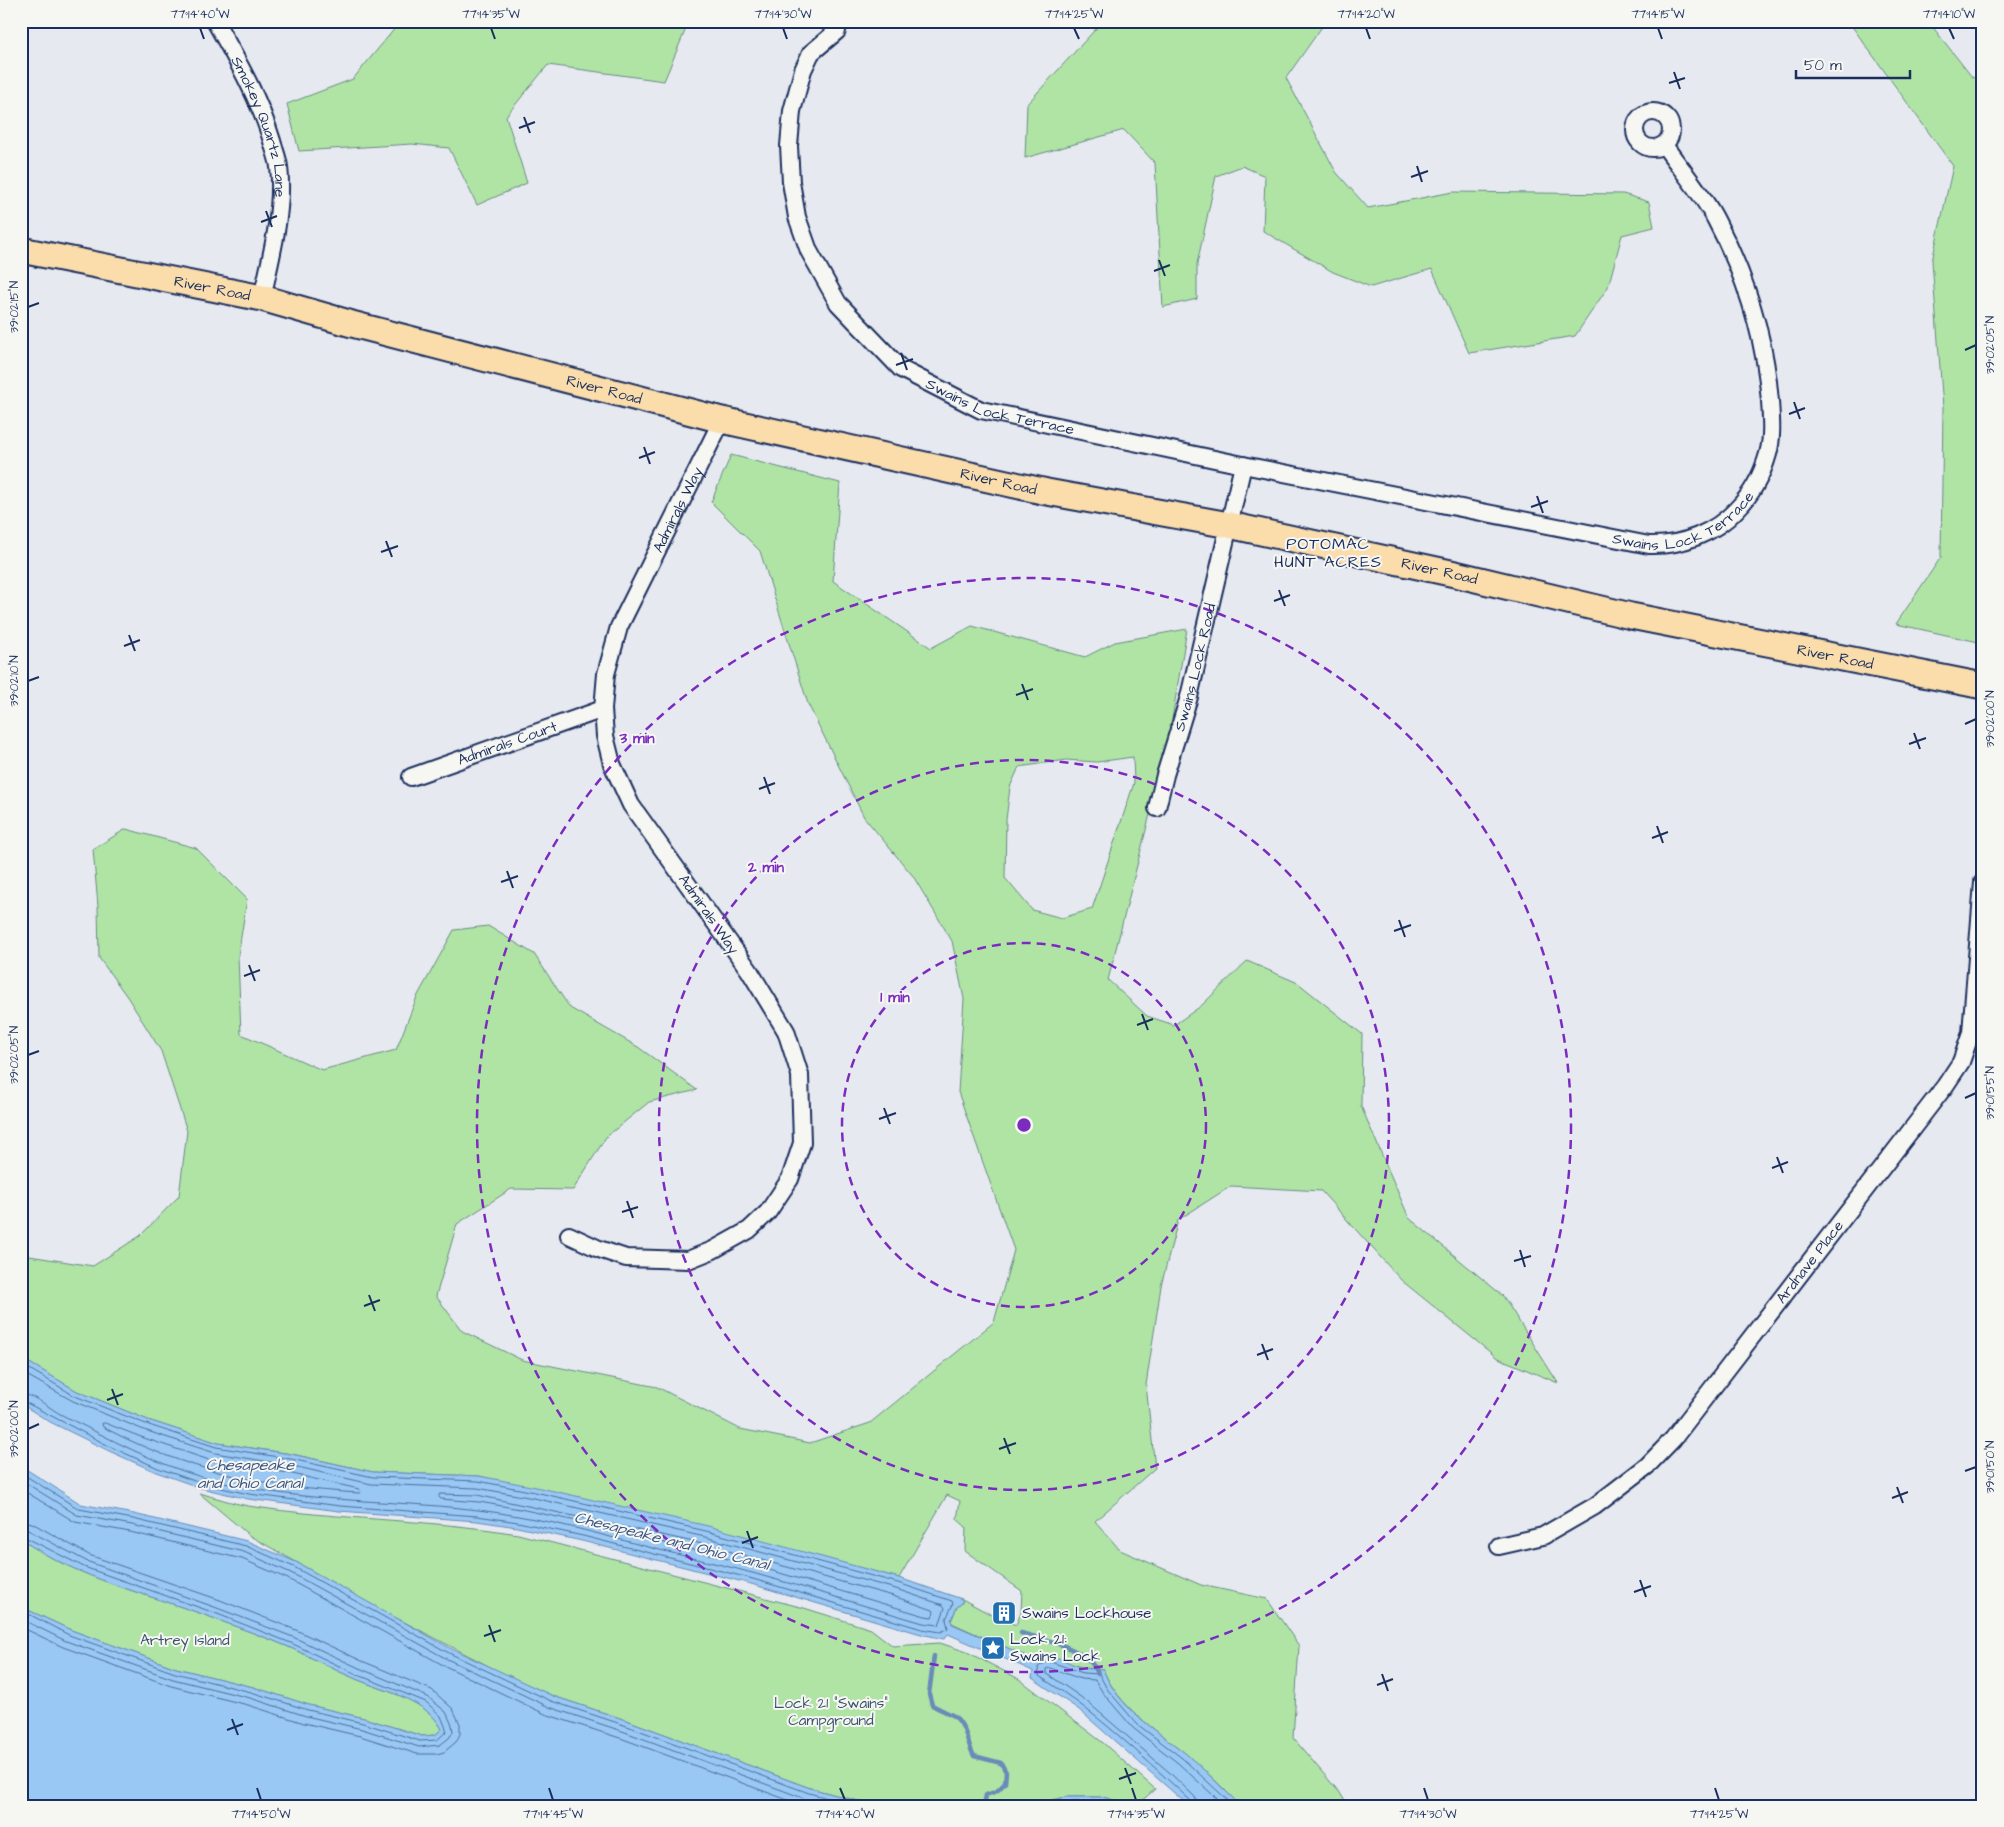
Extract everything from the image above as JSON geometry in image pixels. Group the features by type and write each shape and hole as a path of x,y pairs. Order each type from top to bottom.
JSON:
{"main road":[{"name":"River Road","path":"21,250 262,298 352,324 722,420 1047,492 1228,525 1446,572 1631,616 1983,686"}],"street":[{"name":"Smokey Quartz Lane","path":"215,21 250,82 268,127 279,166 275,242 262,298"},
{"name":"Swains Lock Terrace","path":"836,30 811,53 803,70 792,111 789,146 791,182 797,218 809,251 838,303 901,369 981,410 1243,465 1649,545 1666,546 1703,534 1726,521 1748,498 1760,479 1769,452 1772,424 1768,380 1759,329 1736,262 1715,218 1664,145"},
{"name":"Admirals Way","path":"569,1235 598,1249 626,1258 688,1260 713,1250 749,1230 768,1212 790,1179 802,1143 800,1075 786,1031 749,970 631,805 612,764 605,736 603,709 606,674 619,627 722,420"},
{"path":"1228,525 1243,465"},
{"name":"Swains Lock Road","path":"1157,808 1165,774 1189,697 1228,525"},
{"name":"Admirals Court","path":"411,777 603,709"},
{"name":"Ardnave Place","path":"1499,1546 1543,1536 1596,1506 1647,1466 1673,1440 1945,1086 1961,1062 1971,1033 1983,882"}],"green space":[{"path":"401,21 678,21 685,31 664,81 548,65 506,116 527,183 477,205 449,148 412,144 299,151 287,104 353,79"},
{"path":"1103,21 1326,21 1286,78 1336,172 1368,208 1453,192 1623,194 1649,202 1654,227 1622,235 1608,287 1575,336 1469,353 1432,269 1371,287 1333,272 1263,231 1265,176 1242,166 1216,176 1197,264 1197,299 1163,307 1155,163 1124,130 1025,158 1027,104"},
{"path":"1848,21 1928,21 1972,77 1983,80 1983,643 1896,624 1941,557 1943,408 1932,261 1953,166"},
{"path":"731,455 840,483 833,581 931,648 972,626 1085,657 1115,642 1187,629 1168,743 1108,980 1147,1016 1174,1025 1201,1006 1247,961 1298,983 1362,1034 1361,1106 1409,1218 1503,1296 1558,1383 1496,1357 1401,1280 1321,1191 1231,1186 1178,1220 1161,1286 1146,1385 1155,1468 1095,1521 1120,1550 1201,1585 1267,1599 1299,1646 1293,1738 1340,1793 1348,1806 1241,1806 1192,1759 1138,1716 1118,1695 1103,1669 1084,1668 1048,1656 1038,1662 952,1623 951,1621 957,1607 962,1603 962,1599 1016,1625 1021,1613 1022,1591 965,1551 966,1527 957,1519 960,1501 947,1495 899,1578 801,1552 479,1476 373,1472 292,1454 218,1443 148,1420 77,1391 21,1358 21,1253 23,1255 93,1266 140,1236 179,1196 187,1131 161,1051 128,998 99,958 98,906 93,849 126,829 196,848 247,899 238,956 241,1034 322,1070 396,1050 417,997 454,930 488,926 534,954 570,1008 638,1047 697,1090 649,1102 606,1137 573,1190 511,1189 457,1224 436,1296 462,1331 522,1360 657,1387 740,1429 810,1443 870,1423 994,1322 1014,1250 958,1092 964,999 952,941 913,876 864,817 808,704 760,551 711,502","holes":["1133,757 1134,783 1092,909 1062,918 1032,910 1005,878 1006,820 1010,787 1019,767 1066,760 1097,762"]},
{"name":"Lock 21 “Swains” Campground","path":"199,1493 242,1505 282,1511 451,1525 518,1534 804,1608 871,1629 893,1646 940,1643 967,1652 1019,1679 1102,1742 1155,1789 1136,1806 1103,1797 1066,1797 1026,1806 877,1806 810,1788 629,1721 553,1696 502,1673 385,1612 250,1536"},
{"name":"Artrey Island","path":"21,1539 43,1553 89,1575 272,1640 348,1675 416,1703 435,1719 442,1729 435,1735 422,1736 364,1718 309,1705 253,1687 176,1668 71,1630 28,1610 21,1603"}],"water":[{"name":"Chesapeake and Ohio Canal","path":"21,1358 77,1391 148,1420 218,1443 291,1454 373,1472 479,1476 536,1487 708,1526 899,1578 962,1599 962,1603 957,1607 951,1620 952,1624 1038,1661 1048,1656 1060,1658 1083,1668 1103,1669 1109,1683 1127,1706 1192,1759 1241,1806 1189,1806 1078,1709 1032,1678 1033,1671 948,1634 944,1639 921,1634 751,1584 582,1541 517,1527 477,1521 339,1511 248,1499 201,1488 156,1472 50,1422 21,1404"},
{"path":"21,1466 81,1504 134,1514 247,1541 296,1562 452,1649 553,1696 629,1721 810,1788 877,1806 21,1806 21,1603 28,1610 71,1630 176,1668 253,1687 309,1705 364,1718 422,1736 435,1735 442,1729 435,1719 416,1704 291,1648 189,1609 114,1585 43,1553 21,1539"},
{"path":"1066,1797 1103,1797 1132,1806 1026,1806"}],"waterway":[{"path":"1021,1633 1054,1642 1076,1651 1093,1665 1098,1674"},
{"path":"934,1656 929,1694 932,1705 958,1720 964,1729 974,1756 1001,1763 1006,1772 1005,1783 997,1791 986,1795 984,1806"}],"place":[{"name":"Swains Lockhouse","path":"1004,1613"},
{"name":"Lock 21: Swains Lock","path":"993,1648"}],"district":[{"name":"POTOMAC HUNT ACRES","path":"1328,552"}]}
